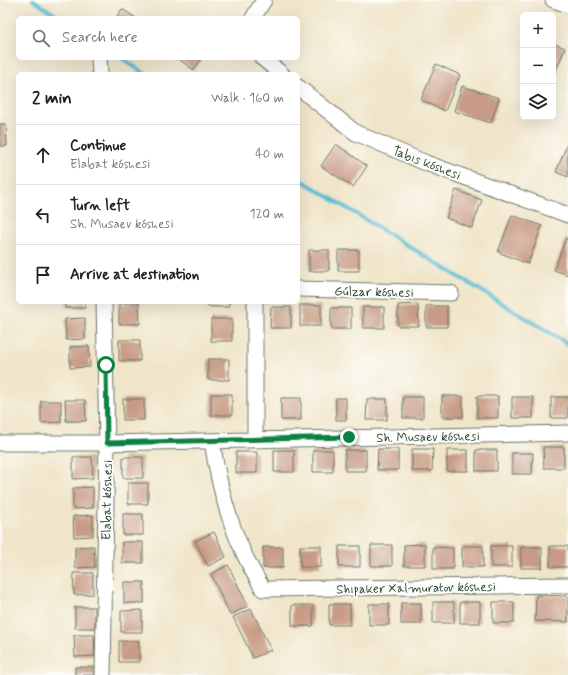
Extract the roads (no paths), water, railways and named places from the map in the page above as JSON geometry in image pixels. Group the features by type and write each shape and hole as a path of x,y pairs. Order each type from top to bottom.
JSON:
{"street":[{"path":"254,16 264,0"},
{"path":"553,0 568,5"},
{"path":"99,60 100,72"},
{"path":"264,60 280,72"},
{"name":"Tabıs kóshesi","path":"300,89 356,133 426,163 568,215"},
{"name":"Gúlzar kóshesi","path":"300,290 450,293"},
{"name":"Elabat kóshesi","path":"103,675 107,443 104,304"},
{"path":"254,304 255,439"},
{"name":"Sh. Musaev kóshesi","path":"0,443 107,443 568,433"},
{"name":"Shıpaker Xalmuratov kóshesi","path":"212,441 217,478 228,516 247,563 263,589 568,585"}],"waterway":[{"path":"33,0 58,16"},
{"path":"125,60 142,72"},
{"path":"300,179 568,344"}]}
